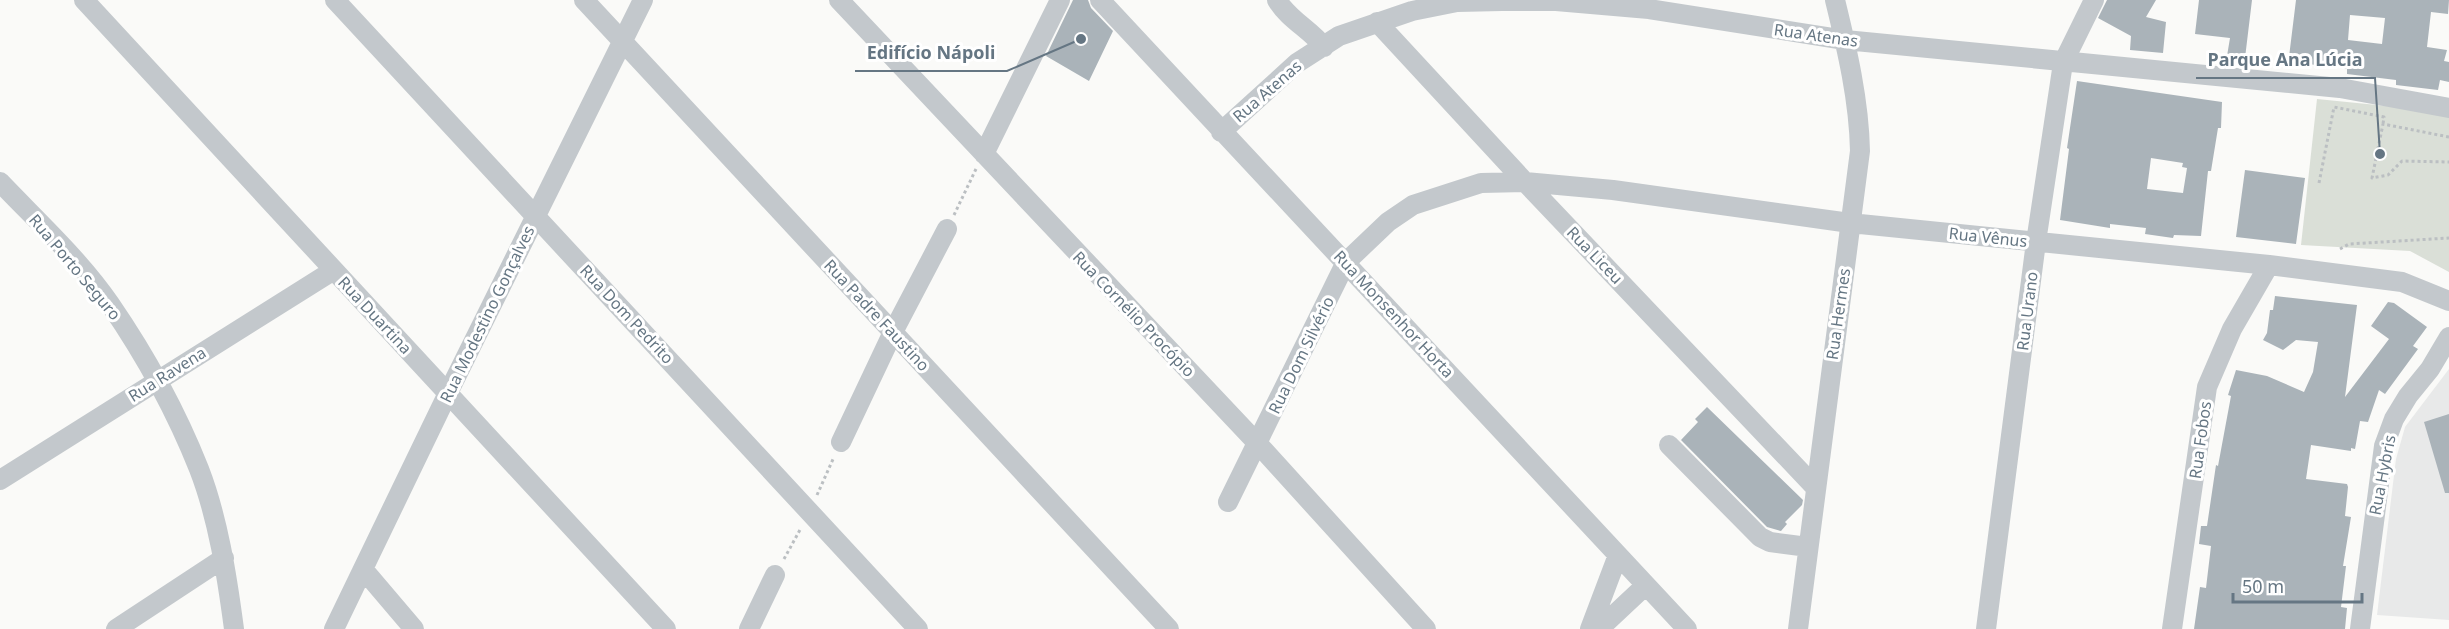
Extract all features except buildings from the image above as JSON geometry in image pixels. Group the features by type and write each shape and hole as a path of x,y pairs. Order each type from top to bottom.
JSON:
{"street":[{"name":"Rua Duartina","path":"84,0 666,629"},
{"name":"Rua Dom Pedrito","path":"335,0 918,629"},
{"name":"Rua Padre Faustino","path":"584,0 1166,628"},
{"name":"Rua Modestino Gonçalves","path":"334,629 643,0"},
{"name":"Rua Cornélio Procópio","path":"839,0 1258,444 1426,629"},
{"path":"984,154 1060,0"},
{"name":"Rua Monsenhor Horta","path":"1100,0 1687,629"},
{"path":"1277,0 1285,14 1313,33 1324,46"},
{"name":"Rua Hermes","path":"1798,629 1860,151 1860,130 1845,40 1835,0"},
{"name":"Rua Urano","path":"1986,629 2036,242 2063,63 2094,0"},
{"name":"Rua Atenas","path":"1221,132 1297,63 1339,36 1412,11 1457,2 1556,1 1647,5 1845,40 2063,63 2340,88 2449,108"},
{"name":"Rua Liceu","path":"1377,22 1525,182 1815,487"},
{"name":"Rua Porto Seguro","path":"0,182 74,261 109,303 158,379 199,470 224,558 234,629"},
{"name":"Rua Vênus","path":"1525,182 1613,190 1850,223 2269,265 2402,282 2449,301"},
{"name":"Rua Dom Silvério","path":"1228,502 1346,262 1388,222 1413,205 1481,183 1525,182"},
{"path":"841,442 893,332 947,229"},
{"name":"Rua Fobos","path":"2172,629 2207,387 2232,329 2269,265"},
{"name":"Rua Ravena","path":"0,480 334,270"},
{"name":"Rua Hybris","path":"2360,629 2384,446 2394,419 2408,396 2430,369 2449,337"},
{"path":"1669,445 1760,537 1770,542 1808,547"},
{"path":"1590,629 1618,555"},
{"path":"116,629 224,558"},
{"path":"363,569 414,629"},
{"path":"748,629 775,575"},
{"path":"1599,629 1646,585"}],"path":[{"path":"2319,183 2334,107 2384,117 2372,178 2388,175 2402,161 2449,162"},
{"path":"2383,124 2449,137"},
{"path":"947,229 984,154"},
{"path":"2340,249 2349,244 2449,238"}],"shaded area":[{"path":"2317,99 2449,115 2449,272 2410,251 2301,245"},
{"path":"2449,369 2449,620 2377,615 2396,459 2405,427"}],"place":[{"name":"Edifício Nápoli","path":"1081,39"},
{"name":"Parque Ana Lúcia","path":"2380,154"}]}
